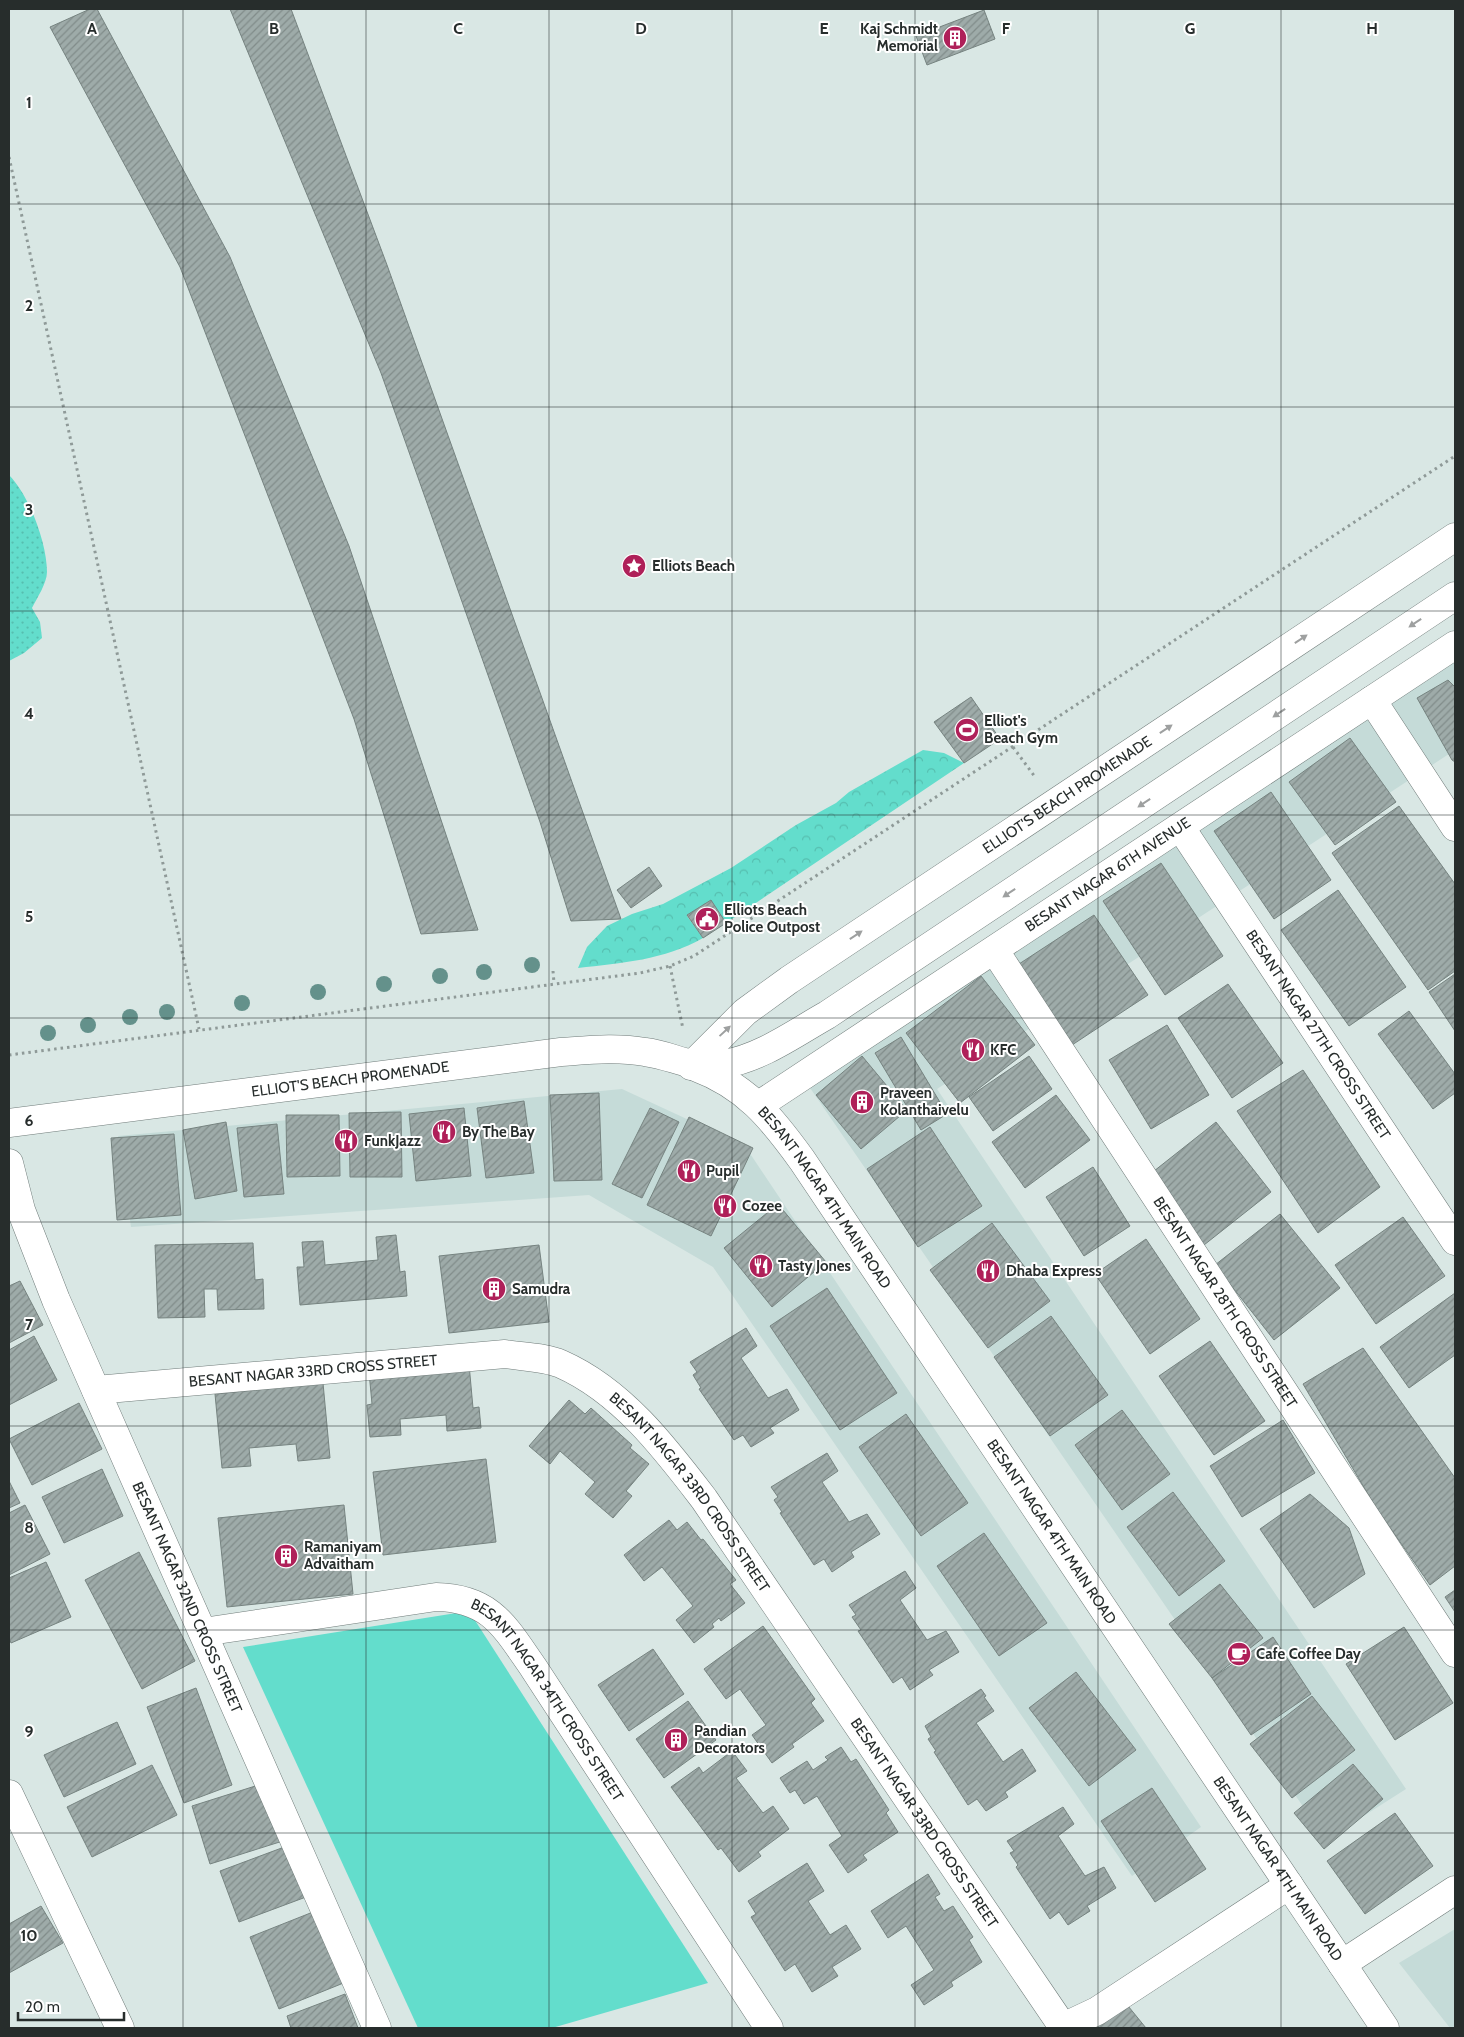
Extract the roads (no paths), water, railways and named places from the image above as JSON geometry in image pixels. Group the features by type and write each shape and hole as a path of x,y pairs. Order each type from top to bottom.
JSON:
{"street":[{"name":"ELLIOT'S BEACH PROMENADE","path":"691,1066 711,1044 752,1006 1455,537"},
{"name":"ELLIOT'S BEACH PROMENADE","path":"9,1123 561,1052 627,1049 662,1055 691,1066 722,1065 756,1054 827,1015 1455,596"},
{"name":"BESANT NAGAR 6TH AVENUE","path":"759,1105 995,951 1455,645"},
{"path":"1372,700 1455,827"},
{"name":"BESANT NAGAR 27TH CROSS STREET","path":"1181,828 1455,1241"},
{"name":"BESANT NAGAR 28TH CROSS STREET","path":"995,951 1455,1654"},
{"name":"BESANT NAGAR 4TH MAIN ROAD","path":"691,1066 727,1082 759,1105 802,1160 1385,2028"},
{"name":"BESANT NAGAR 32ND CROSS STREET","path":"9,1163 21,1210 36,1252 377,2028"},
{"name":"BESANT NAGAR 33RD CROSS STREET","path":"96,1390 505,1354 560,1364 602,1389 649,1431 704,1499 1062,2028"},
{"name":"BESANT NAGAR 34TH CROSS STREET","path":"203,1632 436,1597 458,1598 481,1606 507,1629 534,1667 769,2028"},
{"path":"9,1794 120,2028"},
{"path":"1062,2028 1097,2011 1288,1885"},
{"path":"1342,1964 1455,1890"}],"place":[{"name":"Kaj Schmidt Memorial","path":"955,38"},
{"name":"Elliots Beach","path":"634,566"},
{"name":"Elliot's Beach Gym","path":"967,730"},
{"name":"Elliots Beach Police Outpost","path":"707,919"},
{"name":"KFC","path":"973,1050"},
{"name":"Praveen Kolanthaivelu","path":"862,1102"},
{"name":"By The Bay","path":"444,1132"},
{"name":"FunkJazz","path":"346,1141"},
{"name":"Pupil","path":"689,1171"},
{"name":"Cozee","path":"725,1206"},
{"name":"Tasty Jones","path":"761,1266"},
{"name":"Dhaba Express","path":"988,1271"},
{"name":"Samudra","path":"494,1289"},
{"name":"Ramaniyam Advaitham","path":"286,1556"},
{"name":"Cafe Coffee Day","path":"1239,1654"},
{"name":"Pandian Decorators","path":"676,1740"}]}
